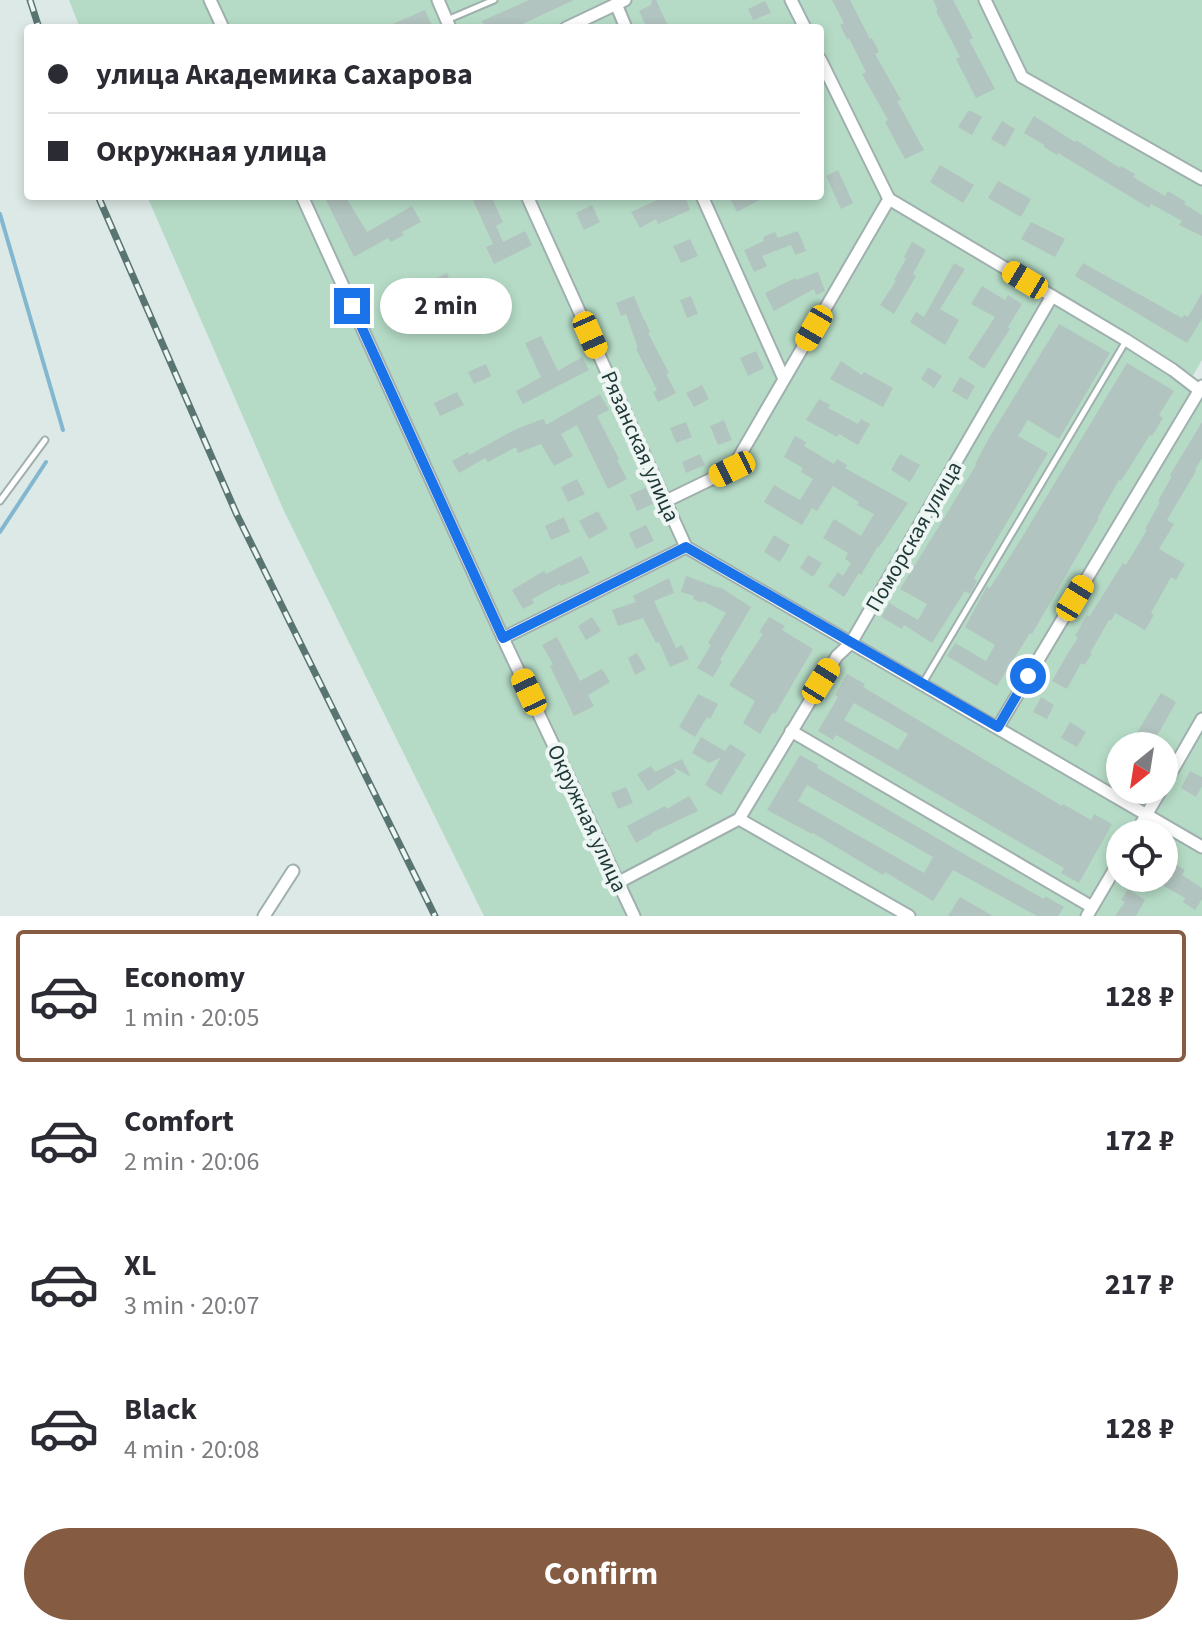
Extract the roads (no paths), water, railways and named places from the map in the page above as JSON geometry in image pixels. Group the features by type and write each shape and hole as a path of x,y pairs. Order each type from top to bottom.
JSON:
{"street":[{"path":"210,0 221,24"},
{"path":"438,0 449,24"},
{"path":"791,0 803,24"},
{"path":"985,0 1022,77 1202,179"},
{"path":"574,24 620,2 625,24"},
{"path":"824,67 889,199 1126,340 1200,388 998,727"},
{"path":"666,501 732,469 889,199"},
{"name":"Окружная улица","path":"304,200 503,638 634,916"},
{"name":"Рязанская улица","path":"529,200 686,547 1202,847"},
{"path":"704,200 784,379"},
{"name":"Поморская улица","path":"739,819 837,656 851,643 1052,296"},
{"path":"503,638 686,547"},
{"path":"1178,761 1202,719"},
{"path":"791,731 1090,912 1106,884"},
{"path":"1143,820 1153,804"},
{"path":"619,882 739,819 909,916"},
{"path":"264,916 293,871"}],"lane":[{"path":"449,24 494,0"},
{"path":"922,684 1126,340"},
{"path":"0,501 45,440"}],"waterway":[{"path":"0,214 63,430"},
{"path":"0,532 46,462"}],"railway":[{"path":"30,0 38,24"},
{"path":"100,200 237,515 435,916"}]}
